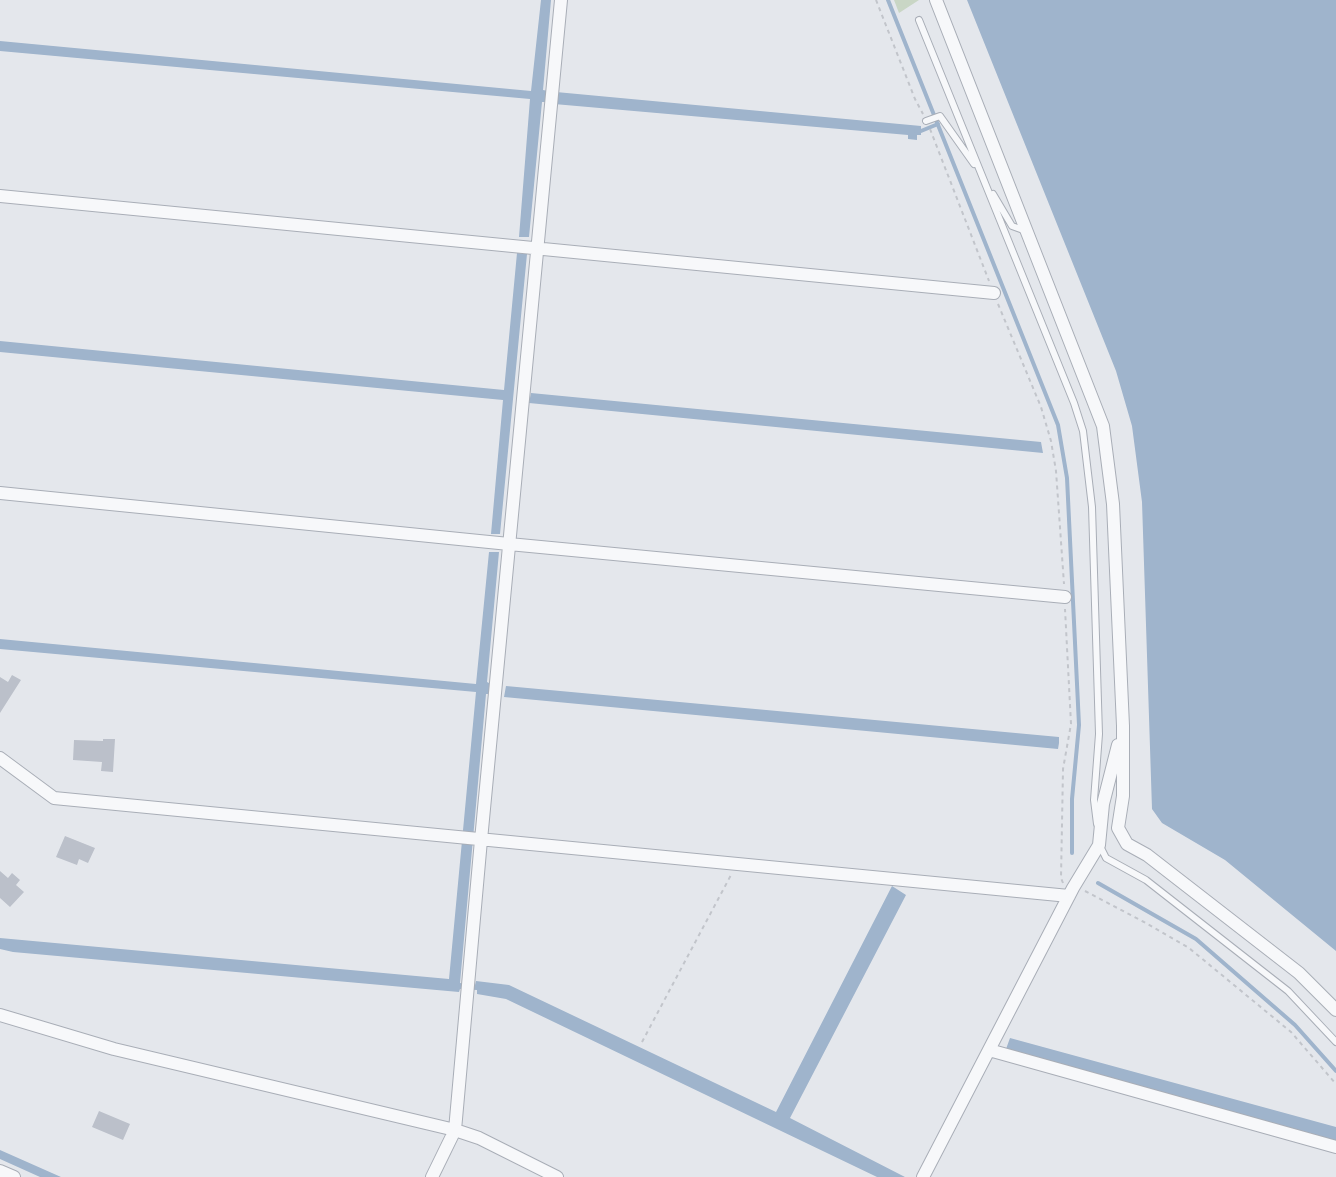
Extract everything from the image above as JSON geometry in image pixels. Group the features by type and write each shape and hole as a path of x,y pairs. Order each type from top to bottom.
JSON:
{"street":[{"path":"432,1177 455,1130 561,0"},
{"path":"936,0 1103,426 1113,504 1124,726 1123,796 1118,828 1126,844 1147,855 1299,973 1336,1010"},
{"path":"0,196 994,293"},
{"path":"0,493 1065,597"},
{"path":"923,1177 1071,892 1099,845 1103,804 1124,726"},
{"path":"0,758 54,798 737,864 1071,892"},
{"path":"0,1015 114,1049 455,1130 479,1138 556,1177"},
{"path":"989,1050 1336,1147"},
{"path":"0,1171 14,1177"}],"lane":[{"path":"919,20 1074,403 1083,431 1092,507 1099,734 1094,800 1099,845 1106,858 1146,880 1288,991 1336,1042"},
{"path":"926,121 940,116 981,174 1012,226 1028,232"}],"path":[{"path":"876,0 915,99 926,121"},
{"path":"931,130 994,293"},
{"path":"642,1042 737,864"},
{"path":"1071,892 1089,892 1189,948 1290,1032 1336,1084"}],"green space":[{"path":"894,0 919,0 899,13"}],"water":[{"path":"541,0 551,0 543,90 548,91 547,102 542,102 529,237 519,237 530,99 0,51 0,41 531,91"},
{"path":"967,0 1336,0 1336,951 1225,860 1162,823 1152,809 1142,502 1132,426 1116,371"},
{"path":"556,92 921,126 921,135 917,135 917,140 908,139 908,135 554,104"},
{"path":"517,253 527,254 500,534 491,534 503,400 0,352 0,341 504,390"},
{"path":"531,393 1041,442 1043,453 529,403"},
{"path":"489,552 499,552 487,682 489,683 489,694 486,694 460,983 475,985 476,981 509,985 776,1112 892,886 906,895 790,1118 905,1177 877,1177 506,999 477,994 477,990 460,989 459,992 13,952 0,949 0,938 449,979 476,692 0,649 0,639 476,684"},
{"path":"506,686 1059,737 1059,743 1058,749 504,697"},
{"path":"1010,1038 1336,1127 1336,1142 1006,1049"},
{"path":"0,1150 61,1177 40,1177 0,1159"}],"building":[{"path":"12,675 21,680 0,713 0,677 8,682"},
{"path":"103,739 115,739 113,772 101,771 102,762 73,760 74,740 103,741"},
{"path":"65,836 95,848 88,863 79,859 77,865 56,857"},
{"path":"0,871 8,878 12,873 20,880 16,885 24,892 10,907 0,898"},
{"path":"99,1111 130,1124 123,1140 92,1127"}],"waterway":[{"path":"888,0 1058,425 1067,478 1079,725 1072,799 1072,853"},
{"path":"916,131 921,131 938,124"},
{"path":"1098,883 1196,939 1295,1025 1336,1071"}]}
